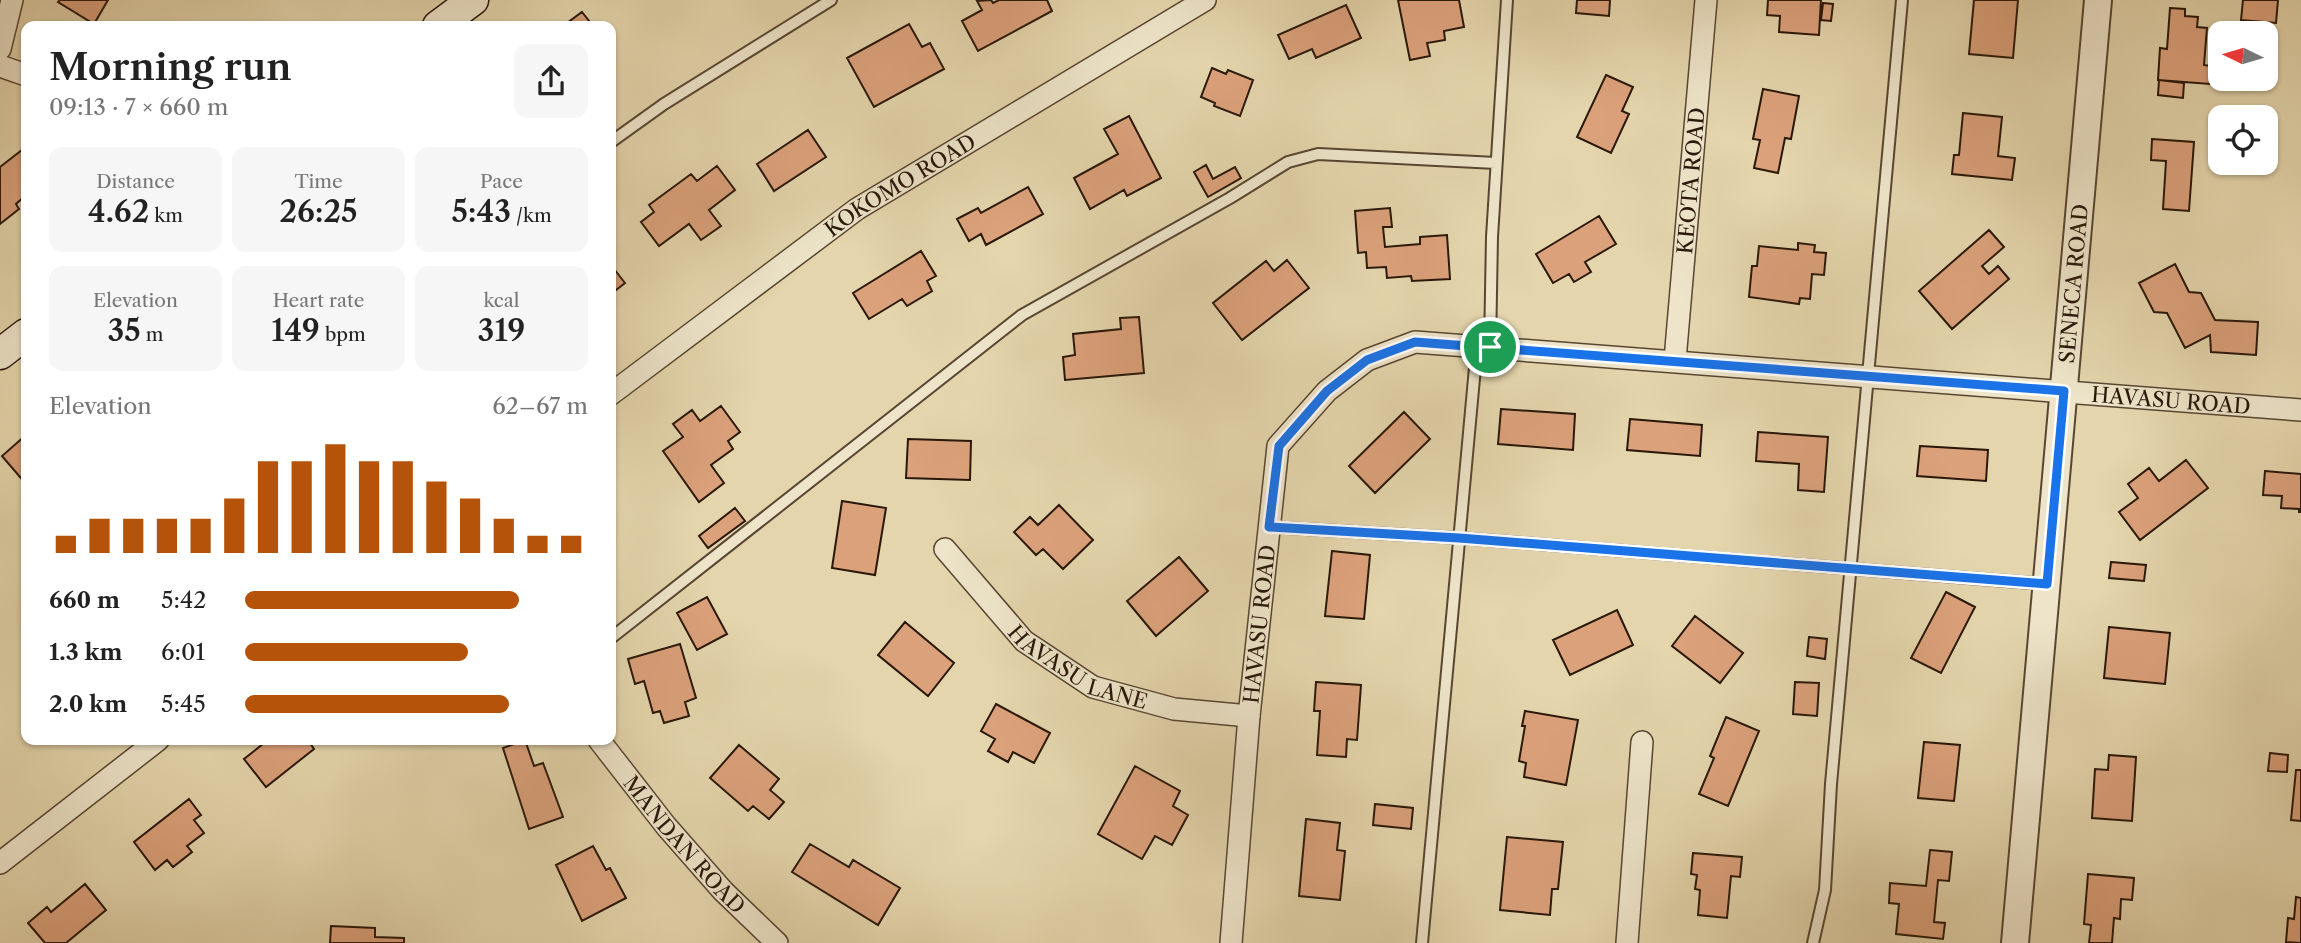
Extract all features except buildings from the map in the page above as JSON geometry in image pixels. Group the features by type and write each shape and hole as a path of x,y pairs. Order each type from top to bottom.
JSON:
{"main road":[{"path":"445,21 473,0"},
{"path":"0,354 21,338"}],"street":[{"path":"0,49 12,0"},
{"name":"KOKOMO ROAD","path":"616,390 857,209 1205,0"},
{"name":"KEOTA ROAD","path":"1675,360 1706,0"},
{"name":"SENECA ROAD","path":"2015,943 2098,0"},
{"path":"0,66 21,73"},
{"name":"HAVASU ROAD","path":"1231,943 1249,716 1279,446 1327,391 1367,360 1415,342 2301,410"},
{"name":"HAVASU LANE","path":"944,549 1024,641 1093,687 1174,709 1249,716"},
{"path":"1627,943 1642,742"},
{"path":"0,863 152,745"},
{"name":"MANDAN ROAD","path":"603,745 666,826 723,891 777,943"}],"lane":[{"path":"616,138 664,104 831,0"},
{"path":"1422,943 1459,538 1484,346 1507,0"},
{"path":"1813,943 1825,890 1830,784 1902,0"},
{"path":"616,634 1022,314 1230,198 1288,162 1318,154 1496,163"},
{"path":"1269,527 1459,538 2047,584"}],"route":[{"path":"1415,342 1490,347 2064,391 2047,584 1459,538 1269,527 1279,446 1327,391 1367,360 1415,342"}]}
